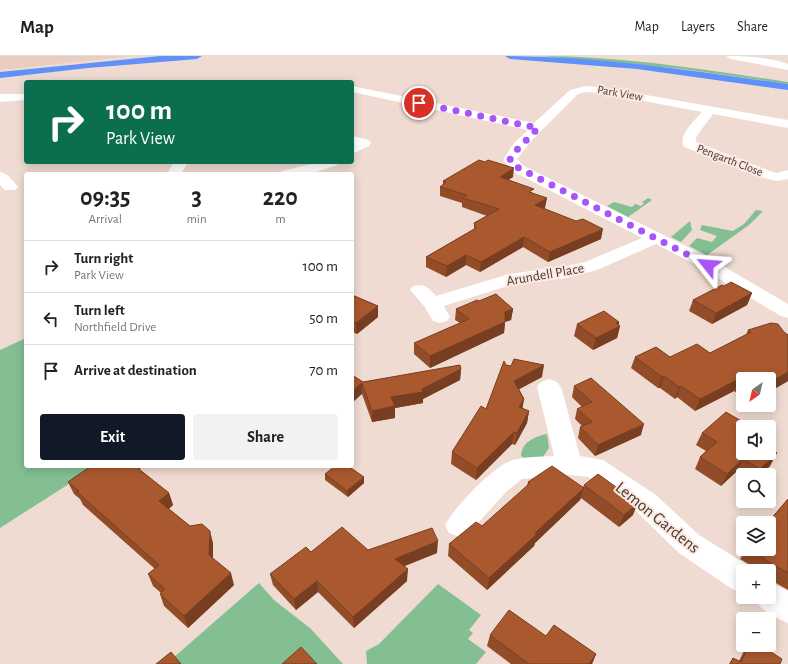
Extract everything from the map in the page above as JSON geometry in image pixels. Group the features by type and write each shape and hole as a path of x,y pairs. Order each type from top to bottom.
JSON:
{"highway":[{"path":"0,70 131,56"},
{"path":"0,75 109,63 197,56"},
{"path":"510,56 644,67 788,86"},
{"path":"583,56 752,74 788,80"}],"street":[{"path":"731,56 787,67 785,72 780,75 752,74"},
{"path":"354,89 538,128"},
{"name":"Park View","path":"788,124 601,90 585,89 574,92 511,156 510,160 513,165 708,265 788,312"},
{"path":"0,98 24,97"},
{"name":"Pengarth Close","path":"710,110 689,137 689,144 765,174 777,176 788,174"},
{"path":"354,140 364,143 354,149"},
{"path":"298,172 314,169 327,164"},
{"name":"Arundell Place","path":"431,303 503,282 534,275 567,272 591,266 656,238"},
{"path":"549,387 569,465"},
{"name":"Lemon Gardens","path":"458,525 498,484 516,469 569,465 594,467 646,503 688,544 736,575"},
{"path":"776,600 788,608"}],"shaded area":[{"path":"0,56 131,56 0,70"}],"green space":[{"path":"541,56 603,58 665,64 788,82 788,84 683,69"},
{"path":"648,198 652,200 628,217 607,206 614,202 632,207 635,204 641,206 644,203 642,202"},
{"path":"756,210 763,211 749,225 707,255 689,246 697,238 712,242 717,236 700,230 702,225 733,231 744,224"},
{"path":"690,221 692,230 681,242 671,237"},
{"path":"24,339 24,468 94,468 0,528 0,350"},
{"path":"547,434 549,448 543,457 526,459 521,456 523,447 526,444 538,436"},
{"path":"259,583 274,600 311,629 343,664 179,664 173,658"},
{"path":"438,584 481,615 469,630 473,633 468,639 486,652 476,664 367,664 366,651 379,644"}],"building":[{"path":"479,160 485,162 488,160 514,168 500,177 534,189 529,192 547,198 535,205 576,221 583,219 603,229 550,252 524,237 481,262 466,255 447,266 426,257 476,228 474,223 499,209 463,198 467,195 440,187 446,182 443,181"},
{"path":"731,282 752,293 716,313 693,300 722,285 724,286"},
{"path":"496,294 513,309 505,312 505,322 430,356 414,343 469,319 456,309"},
{"path":"354,296 378,306 356,323 354,322"},
{"path":"604,311 619,322 616,323 620,326 596,338 577,324"},
{"path":"771,323 778,324 788,335 788,372 776,379 776,372 736,372 736,381 700,399 664,376 662,377 635,357 656,347 670,357 697,344 710,353 751,332 748,330"},
{"path":"514,359 544,365 514,381 524,399 519,407 529,411 517,433 514,432 477,468 452,452 481,406 486,409 504,361 506,365 511,366"},
{"path":"460,365 461,369 422,389 423,392 391,397 395,406 372,411 362,383 354,389 354,376 363,382"},
{"path":"591,378 644,424 598,445 580,427 592,422 577,409 592,402 574,386"},
{"path":"726,412 740,420 736,420 736,460 742,460 727,474 700,457 717,442 702,433"},
{"path":"745,460 770,460 761,468 758,468"},
{"path":"552,466 584,488 489,578 449,544 476,522 482,526 530,483 528,482"},
{"path":"88,468 138,468 169,493 159,501 190,526 202,524 210,531 209,555 231,573 184,616 160,594 165,589 148,574 159,565 77,492 79,491 68,482"},
{"path":"332,468 351,468 364,477 347,491 325,474"},
{"path":"598,474 638,503 624,515 584,485"},
{"path":"788,499 788,573 776,566 776,564 773,564 764,559 762,556 776,556 776,516 773,516"},
{"path":"342,527 368,550 432,528 438,541 395,559 408,569 353,617 317,581 294,599 270,574 306,547 311,552"},
{"path":"509,610 546,636 554,625 596,654 589,664 529,664 490,635"},
{"path":"301,647 317,664 282,664"},
{"path":"171,652 181,664 156,664"},
{"path":"746,652 771,652 782,659 780,664 730,664 733,658 741,662"}],"route":[{"path":"419,103 538,128 511,156 510,160 513,165 708,265"}]}
